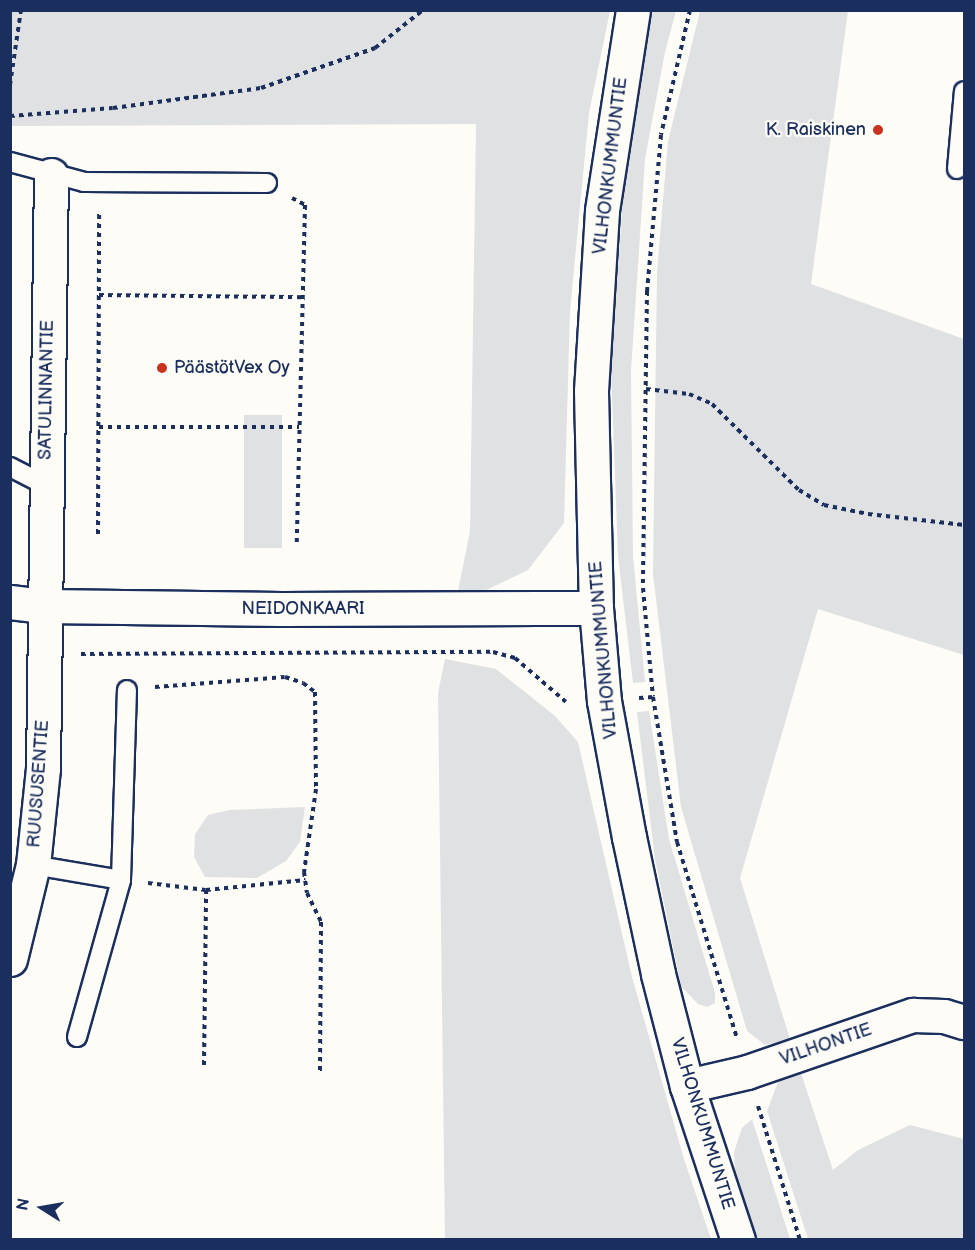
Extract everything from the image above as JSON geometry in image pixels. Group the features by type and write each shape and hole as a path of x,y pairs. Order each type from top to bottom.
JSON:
{"street":[{"name":"VILHONKUMMUNTIE","path":"633,10 602,211 591,391 596,608 604,701 629,837 658,974 687,1086 738,1239"},
{"name":"SATULINNANTIE","path":"44,606 51,175"},
{"name":"NEIDONKAARI","path":"10,602 44,606 596,608"},
{"name":"RUUSUSENTIE","path":"10,959 33,865 43,768 44,606"},
{"name":"VILHONTIE","path":"687,1086 747,1072 913,1015 944,1016 964,1022"}],"lane":[{"path":"957,169 964,91"},
{"path":"10,162 51,175 84,182 267,183"},
{"path":"10,466 45,484"},
{"path":"77,1037 121,880 127,690"},
{"path":"33,865 121,880"}],"path":[{"path":"10,85 21,10"},
{"path":"10,116 124,106 261,88 375,48 423,10"},
{"path":"690,10 661,135 647,291 644,588 653,697 677,842 800,1239"},
{"path":"98,534 99,182"},
{"path":"267,183 305,206 297,544"},
{"path":"99,296 303,297"},
{"path":"646,389 689,394 712,404 799,490 824,505 868,514 964,525"},
{"path":"99,427 299,427"},
{"path":"44,654 493,652 515,658 568,704 653,697"},
{"path":"127,690 285,677 303,683 315,692 316,789 305,880 307,893 321,922 320,1072"},
{"path":"121,880 206,890 305,880"},
{"path":"204,1065 206,890"}],"shaded area":[{"path":"11,11 610,11 589,113 570,311 564,523 528,570 480,593 458,591 470,531 476,124 11,126"},
{"path":"649,11 676,11 665,52 645,159 631,371 633,556 645,682 633,683 618,556 611,368 626,156"},
{"path":"700,11 848,11 811,284 964,339 964,655 818,609 740,878 790,1039 765,1045 747,1031 681,807 653,574 657,272 668,141"},
{"path":"244,415 282,415 282,548 244,548"},
{"path":"445,659 496,669 555,716 578,742 632,977 684,1159 711,1239 445,1239 438,693"},
{"path":"649,711 669,839 715,993 715,1003 707,1007 698,1004 681,986 655,859 637,712"},
{"path":"305,807 300,842 286,861 257,878 205,877 194,857 195,834 208,815 230,810"},
{"path":"801,1073 833,1170 858,1150 910,1125 964,1139 964,1239 808,1239 767,1111 778,1082"},
{"path":"752,1119 790,1239 758,1239 735,1174 734,1152 742,1128"}],"place":[{"name":"K. Raiskinen","path":"878,130"},
{"name":"PäästötVex Oy","path":"162,368"}]}
